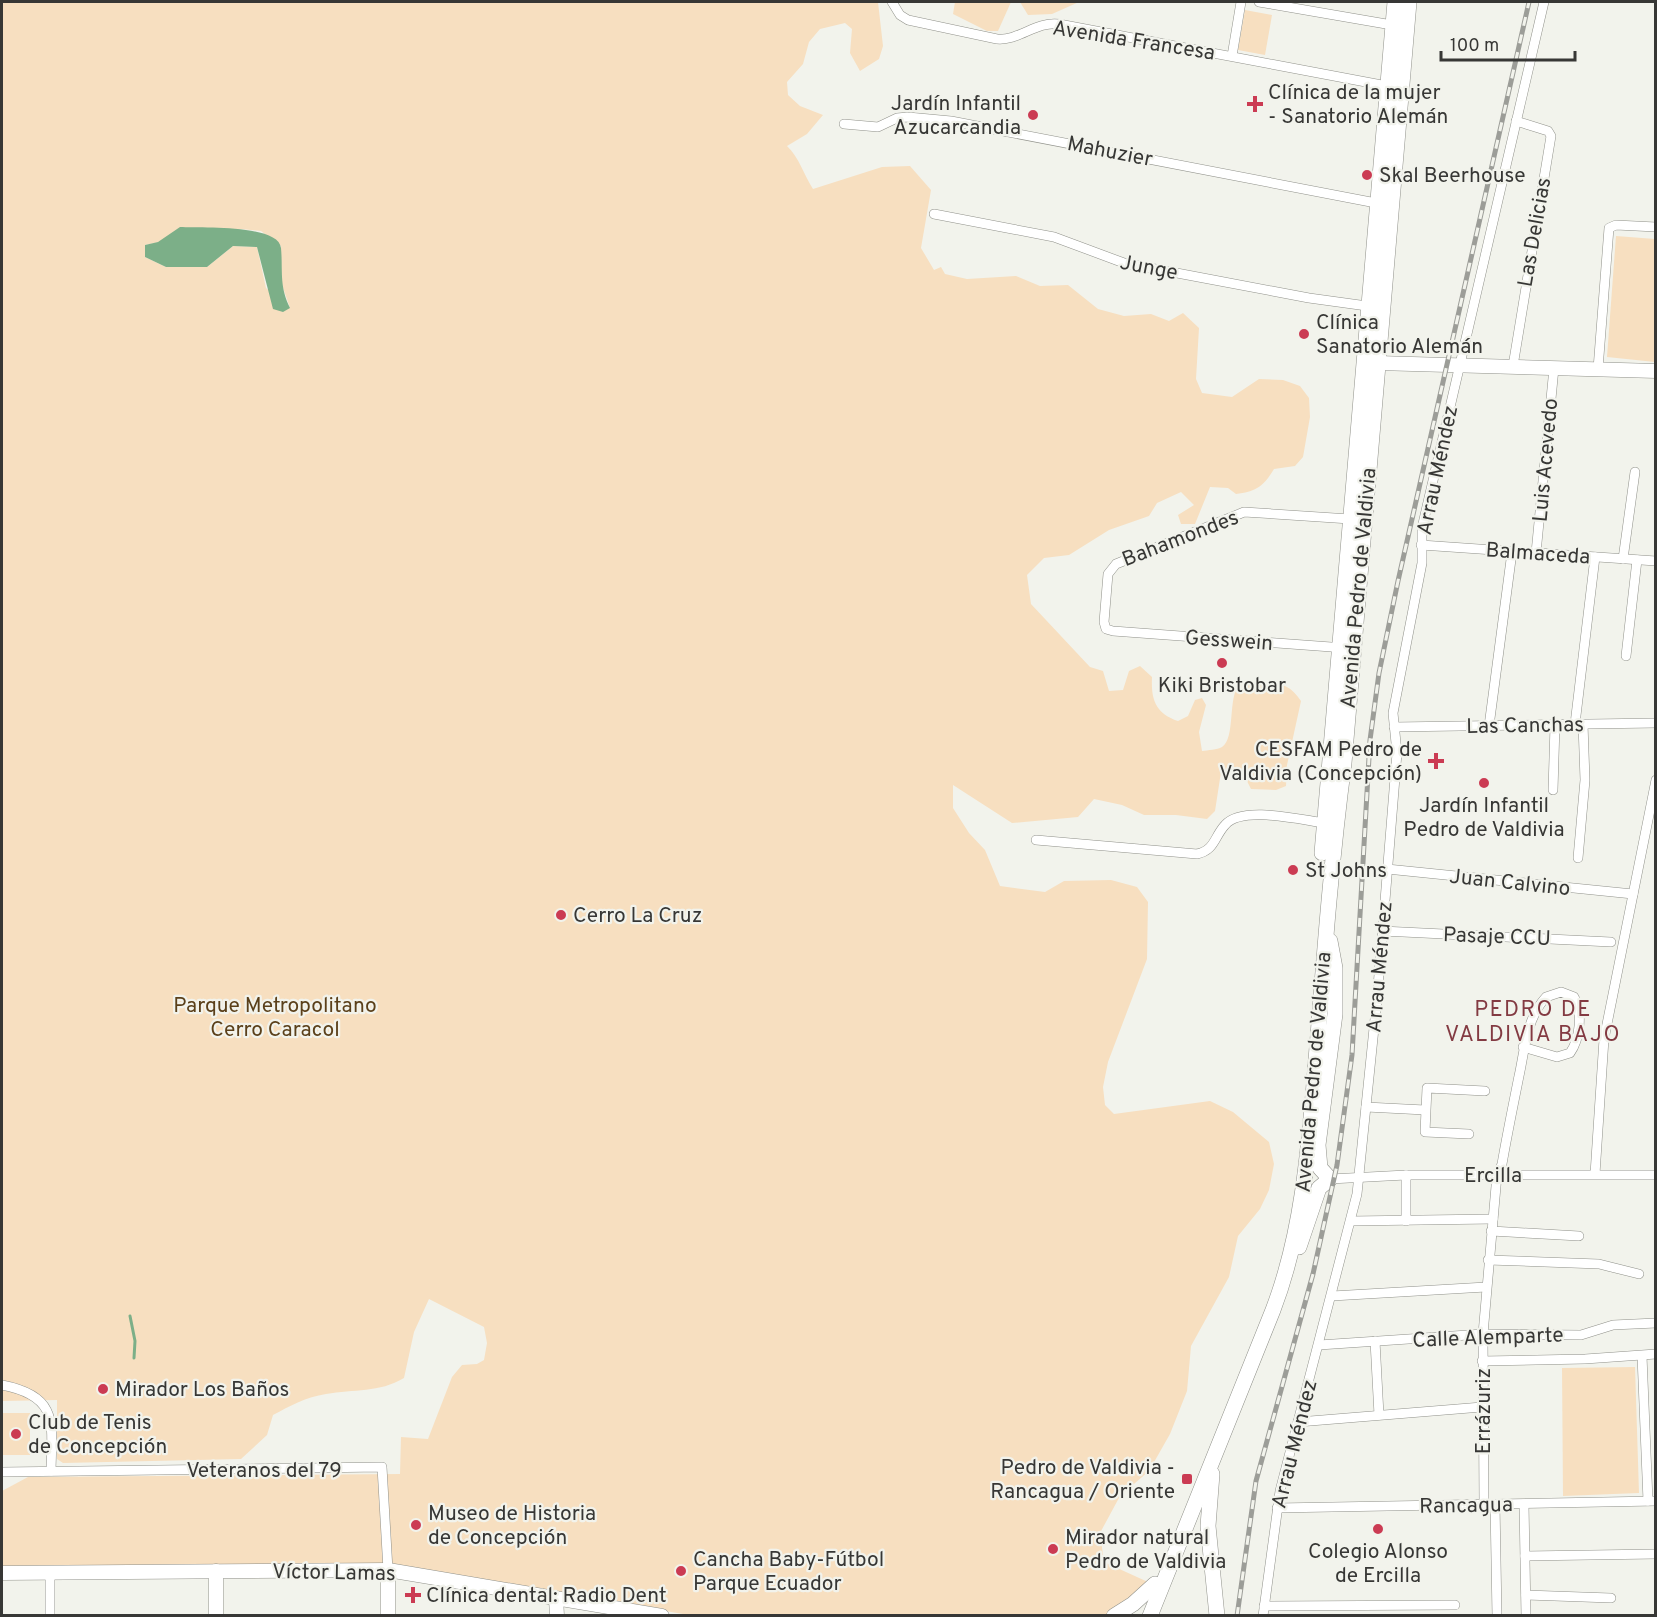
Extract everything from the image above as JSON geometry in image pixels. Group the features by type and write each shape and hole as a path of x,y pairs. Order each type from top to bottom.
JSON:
{"main road":[{"name":"Avenida Pedro de Valdivia","path":"1160,1582 1186,1504 1271,1291 1283,1251 1326,924 1346,648 1350,519 1395,2"},
{"name":"Avenida Pedro de Valdivia","path":"1160,1582 1217,1453 1288,1268 1298,1223 1313,1090 1325,823 1377,363 1409,2"},
{"path":"1400,100 1387,86 1402,76"},
{"path":"1376,203 1385,208 1390,215"},
{"path":"1367,306 1383,300"},
{"path":"1364,349 1369,358 1377,363"},
{"path":"1362,371 1377,363 1656,371"},
{"path":"1288,1268 1306,1231 1319,1188 1330,1179 1320,1168 1318,1136 1336,995 1333,954 1326,924"},
{"path":"1317,980 1336,995"},
{"path":"1313,1090 1333,1031"},
{"path":"1217,1453 1210,1486 1208,1526 1217,1616"},
{"path":"388,1570 388,1616"},
{"name":"Víctor Lamas","path":"2,1573 388,1570 662,1616"},
{"path":"216,1571 216,1616"},
{"path":"1114,1616 1160,1582"},
{"path":"1142,1616 1160,1582"},
{"path":"1150,1616 1160,1582"},
{"path":"556,1598 556,1616"}],"street":[{"name":"Avenida Francesa","path":"892,2 900,15 908,20 997,39 1011,38 1054,23 1387,86"},
{"path":"1232,56 1241,2"},
{"path":"1259,2 1392,25"},
{"name":"Arrau Méndez","path":"1264,1611 1277,1508 1351,1221 1358,1177 1397,748 1393,713 1422,563 1422,528 1544,2"},
{"name":"Mahuzier","path":"844,124 878,127 897,118 908,117 951,121 1376,203"},
{"name":"Las Delicias","path":"1513,366 1551,136 1548,131 1516,121"},
{"name":"Junge","path":"934,214 1054,237 1124,263 1309,298 1367,306"},
{"path":"1598,369 1610,228 1616,225 1656,227"},
{"name":"Luis Acevedo","path":"1536,553 1554,368"},
{"path":"1623,559 1635,472"},
{"name":"Bahamondes","path":"1106,628 1104,622 1108,574 1116,564 1244,512 1350,519"},
{"name":"Balmaceda","path":"1421,545 1656,561"},
{"path":"1489,726 1512,552"},
{"path":"1578,858 1585,780 1579,724 1595,557"},
{"path":"1626,656 1637,560"},
{"name":"Gesswein","path":"1106,628 1125,632 1346,648"},
{"name":"Las Canchas","path":"1394,727 1656,723"},
{"path":"1553,790 1555,725"},
{"path":"1595,1174 1596,1128 1604,1039 1656,780"},
{"path":"1035,840 1197,854 1211,847 1225,825 1240,815 1325,823"},
{"name":"Juan Calvino","path":"1387,869 1633,894"},
{"name":"Pasaje CCU","path":"1382,931 1611,942"},
{"name":"Errázuriz","path":"1484,1504 1483,1334 1497,1174 1502,1164 1521,1070 1523,1047 1546,997 1561,992 1574,997 1579,1019 1575,1046 1570,1053 1557,1057 1523,1047"},
{"path":"1469,1134 1425,1132 1427,1088 1485,1091"},
{"path":"1366,1107 1425,1110"},
{"path":"1406,1175 1406,1221"},
{"name":"Ercilla","path":"1330,1179 1406,1175 1656,1175"},
{"path":"1351,1221 1492,1219"},
{"path":"1491,1231 1579,1236"},
{"path":"1488,1260 1599,1264 1639,1274"},
{"path":"1332,1296 1486,1287"},
{"name":"Calle Alemparte","path":"1319,1345 1483,1334 1581,1335 1613,1325 1656,1323"},
{"path":"1375,1341 1379,1415"},
{"path":"1482,1361 1656,1354"},
{"path":"1642,1356 1652,1501"},
{"path":"2,1385 25,1392 39,1401 51,1415 51,1471"},
{"path":"1644,1394 1656,1394"},
{"path":"1298,1422 1482,1407"},
{"name":"Veteranos del 79","path":"2,1472 382,1467 388,1570"},
{"name":"Rancagua","path":"1277,1508 1652,1501"},
{"path":"1495,1504 1497,1616"},
{"path":"1524,1504 1526,1616"},
{"path":"1525,1556 1656,1554"},
{"path":"50,1572 50,1616"},
{"path":"1526,1595 1611,1598"},
{"path":"1264,1611 1455,1605"}],"green space":[{"name":"Parque Metropolitano Cerro Caracol","path":"2,2 878,2 883,46 879,59 860,71 850,53 852,29 845,23 820,29 809,42 803,64 787,82 788,95 800,106 823,115 807,134 787,146 813,189 882,167 910,166 931,190 921,248 934,270 941,267 945,274 967,279 1016,276 1040,286 1068,285 1098,309 1124,316 1151,314 1169,321 1183,313 1199,328 1196,379 1202,393 1232,397 1259,379 1283,380 1300,386 1309,398 1310,417 1303,457 1295,466 1274,469 1263,484 1249,492 1236,494 1228,488 1210,487 1195,524 1181,524 1178,515 1194,505 1181,492 1157,503 1149,516 1109,530 1069,555 1044,558 1027,575 1031,604 1090,667 1103,671 1109,691 1123,690 1129,671 1140,666 1152,677 1152,692 1156,704 1170,718 1178,721 1188,716 1195,700 1202,698 1206,705 1199,732 1202,751 1220,748 1226,742 1236,689 1240,682 1275,683 1289,688 1301,701 1287,765 1286,786 1276,790 1251,789 1244,775 1233,766 1221,772 1215,811 1207,819 1176,815 1144,815 1122,805 1094,799 1078,817 1012,823 953,785 953,808 969,833 985,850 1000,886 1045,892 1064,881 1111,880 1137,887 1148,902 1147,959 1108,1062 1103,1087 1105,1105 1114,1114 1210,1101 1233,1112 1269,1142 1274,1164 1269,1190 1260,1209 1238,1236 1229,1277 1191,1346 1187,1391 1170,1434 1149,1471 1120,1496 1100,1533 1104,1562 1148,1582 1107,1616 695,1616 405,1567 2,1567 2,1491 28,1477 400,1474 401,1437 428,1439 452,1377 462,1365 477,1364 484,1360 487,1343 484,1327 429,1299 414,1332 404,1378 395,1383 366,1390 319,1395 292,1405 273,1415 267,1435 241,1459 63,1463 57,1459 57,1400 2,1401","holes":["220,230 261,231 281,246 281,282 290,308 266,288 257,247 233,246 207,267 166,267 145,257 145,245"]},
{"path":"955,2 1011,2 998,31 987,31 953,14"},
{"path":"1020,2 1079,2 1052,14 1028,15"},
{"path":"1245,10 1272,15 1265,55 1238,50"},
{"path":"1616,236 1655,239 1655,362 1607,357"},
{"path":"1635,1367 1639,1493 1563,1496 1562,1368"},
{"name":"Club de Tenis de Concepción","path":"2,1413 30,1413 30,1455 2,1455"}],"shaded area":[{"path":"180,227 253,231 277,240 281,248 284,292 290,308 283,312 273,309 257,247 233,246 207,267 166,267 145,257 145,245 158,242"}],"waterway":[{"path":"130,1316 135,1341 134,1358"}],"railway":[{"path":"1237,1616 1256,1481 1313,1274 1337,1165 1352,1055 1370,740 1379,673 1529,2"}],"place":[{"name":"Clínica de la mujer - Sanatorio Alemán","path":"1255,104"},
{"name":"Jardín Infantil Azucarcandia","path":"1033,115"},
{"name":"Skal Beerhouse","path":"1367,175"},
{"name":"Clínica Sanatorio Alemán","path":"1304,334"},
{"name":"Kiki Bristobar","path":"1222,663"},
{"name":"CESFAM Pedro de Valdivia (Concepción)","path":"1436,761"},
{"name":"Jardín Infantil Pedro de Valdivia","path":"1484,783"},
{"name":"St Johns","path":"1293,870"},
{"name":"Cerro La Cruz","path":"561,915"},
{"name":"Mirador Los Baños","path":"103,1389"},
{"name":"Club de Tenis de Concepción","path":"16,1434"},
{"name":"Pedro de Valdivia - Rancagua / Oriente","path":"1187,1479"},
{"name":"Museo de Historia de Concepción","path":"416,1525"},
{"name":"Colegio Alonso de Ercilla","path":"1378,1529"},
{"name":"Mirador natural Pedro de Valdivia","path":"1053,1549"},
{"name":"Cancha Baby-Fútbol Parque Ecuador","path":"681,1571"},
{"name":"Clínica dental: Radio Dent","path":"413,1595"}],"district":[{"name":"PEDRO DE VALDIVIA BAJO","path":"1533,1020"}]}
